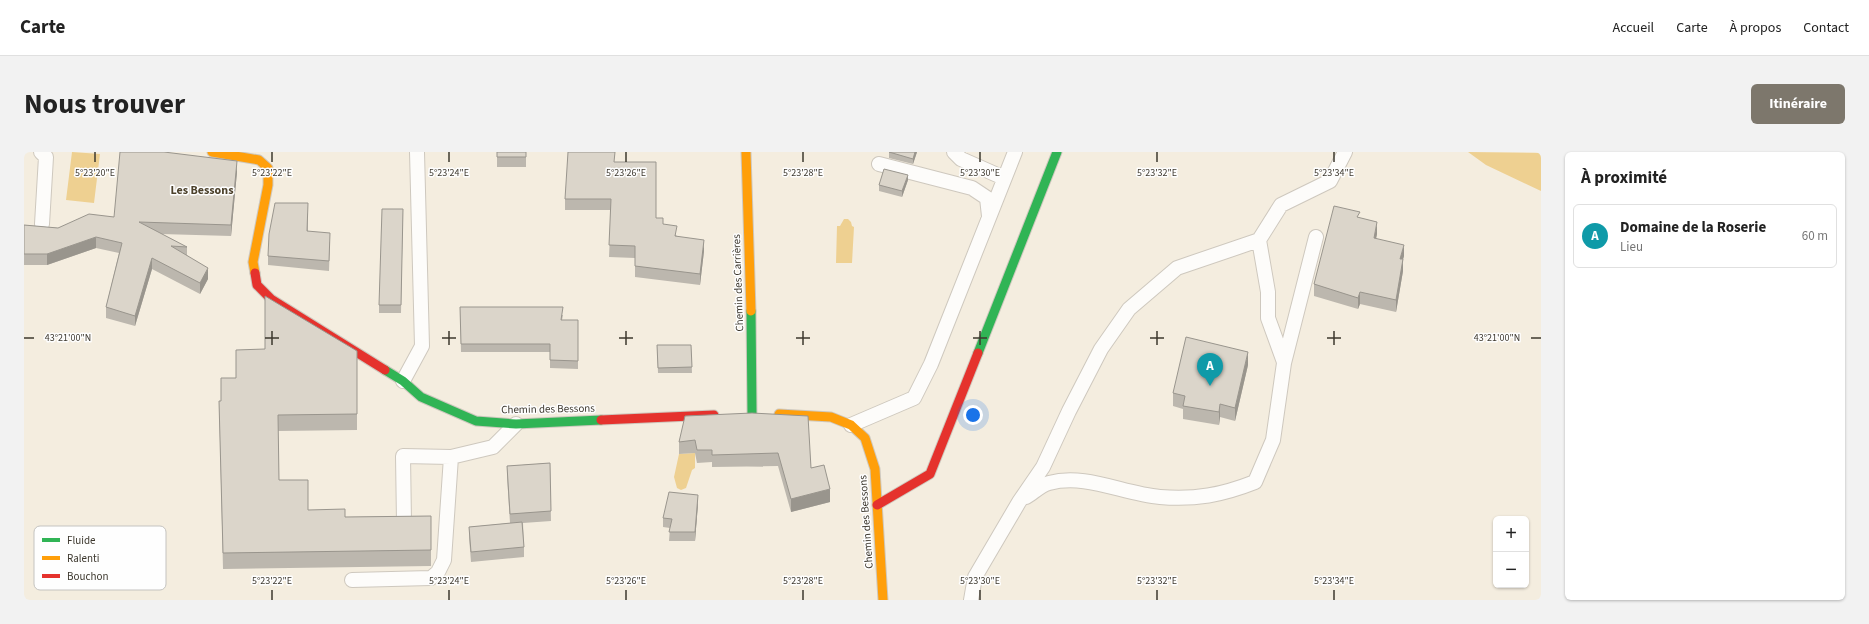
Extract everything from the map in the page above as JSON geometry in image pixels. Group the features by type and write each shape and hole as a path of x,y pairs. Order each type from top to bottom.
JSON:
{"street":[{"name":"Chemin des Bessons","path":"212,152 259,160 268,168 268,185 253,262 257,285 271,298 403,381 421,397 476,421 516,424 721,414"},
{"name":"Chemin des Carrières","path":"746,152 753,381 756,413"},
{"path":"877,506 930,474 1058,152"},
{"name":"Chemin des Bessons","path":"756,413 831,417 851,425 865,438 875,469 883,600"}],"lane":[{"path":"40,152 46,157 42,224"},
{"path":"403,381 422,346 417,152"},
{"path":"954,152 960,159 1004,178"},
{"path":"851,425 914,398 931,364 1015,152"},
{"path":"971,600 976,577 1019,502 1043,468 1069,411 1101,349 1129,309 1178,268 1259,240 1281,205 1330,181 1344,152"},
{"path":"879,164 972,188 987,198 989,216"},
{"path":"1019,502 1048,483 1074,480 1158,497 1193,499 1231,492 1255,482 1273,440 1284,363 1316,237"},
{"path":"1259,240 1268,292 1268,318 1284,363"},
{"path":"404,522 403,456 451,457 493,446 516,424"},
{"path":"352,580 431,578 438,572 444,560 451,457"}],"shaded area":[{"path":"72,152 100,154 94,203 66,200"},
{"path":"1468,152 1541,153 1541,191 1486,165"},
{"path":"844,219 848,219 854,227 852,263 836,263 837,226 840,226"},
{"path":"695,453 695,468 692,470 686,488 681,490 677,488 674,477 679,454"}],"building":[{"path":"120,152 164,152 237,161 231,225 139,222 187,247 171,246 208,268 200,283 152,258 135,316 106,307 122,243 96,237 47,254 24,254 24,225 58,228 89,214 114,217"},
{"path":"497,152 526,152 526,157 497,157"},
{"path":"568,152 615,152 614,162 656,162 656,218 663,218 663,224 677,226 675,236 704,240 700,274 635,266 635,246 609,245 611,199 565,199"},
{"path":"889,152 915,152 913,159"},
{"path":"884,169 908,175 902,191 879,185"},
{"path":"275,203 308,203 307,231 330,233 329,261 268,256 269,234"},
{"path":"1334,206 1360,212 1357,217 1377,222 1374,238 1404,245 1400,259 1403,259 1396,300 1360,292 1358,298 1314,284"},
{"path":"382,209 403,209 401,305 379,305"},
{"path":"265,296 357,351 357,414 278,415 279,480 308,480 308,510 345,509 345,517 431,516 431,550 223,553 219,401 221,401 221,378 236,378 236,350 265,349"},
{"path":"460,307 563,307 561,320 578,320 578,361 550,360 550,344 461,344"},
{"path":"1186,337 1248,352 1235,408 1220,404 1219,412 1183,406 1185,396 1173,393"},
{"path":"657,345 691,345 692,367 658,368"},
{"path":"752,413 808,416 811,468 824,465 830,489 791,499 778,453 712,455 712,450 697,450 695,440 679,442 685,416"},
{"path":"550,463 551,511 510,514 507,466"},
{"path":"669,492 698,495 695,532 669,532 672,519 663,518"},
{"path":"522,522 524,547 471,552 469,527"}],"traffic: fast":[{"path":"978,353 1057,152"},
{"path":"751,311 752,413"},
{"path":"385,370 403,381 421,397 476,421 516,424 601,420"}],"traffic: slow":[{"path":"212,152 259,160 268,168 268,185 253,262 255,273"},
{"path":"746,152 751,311"},
{"path":"779,414 831,417 851,425 865,438 875,469 883,600"}],"traffic: jam":[{"path":"255,273 257,285 271,299 385,370"},
{"path":"877,505 930,474 978,353"},
{"path":"601,420 714,415"}],"place":[{"name":"Domaine de la Roserie","path":"1210,386"}],"district":[{"name":"Les Bessons","path":"202,190"}]}
